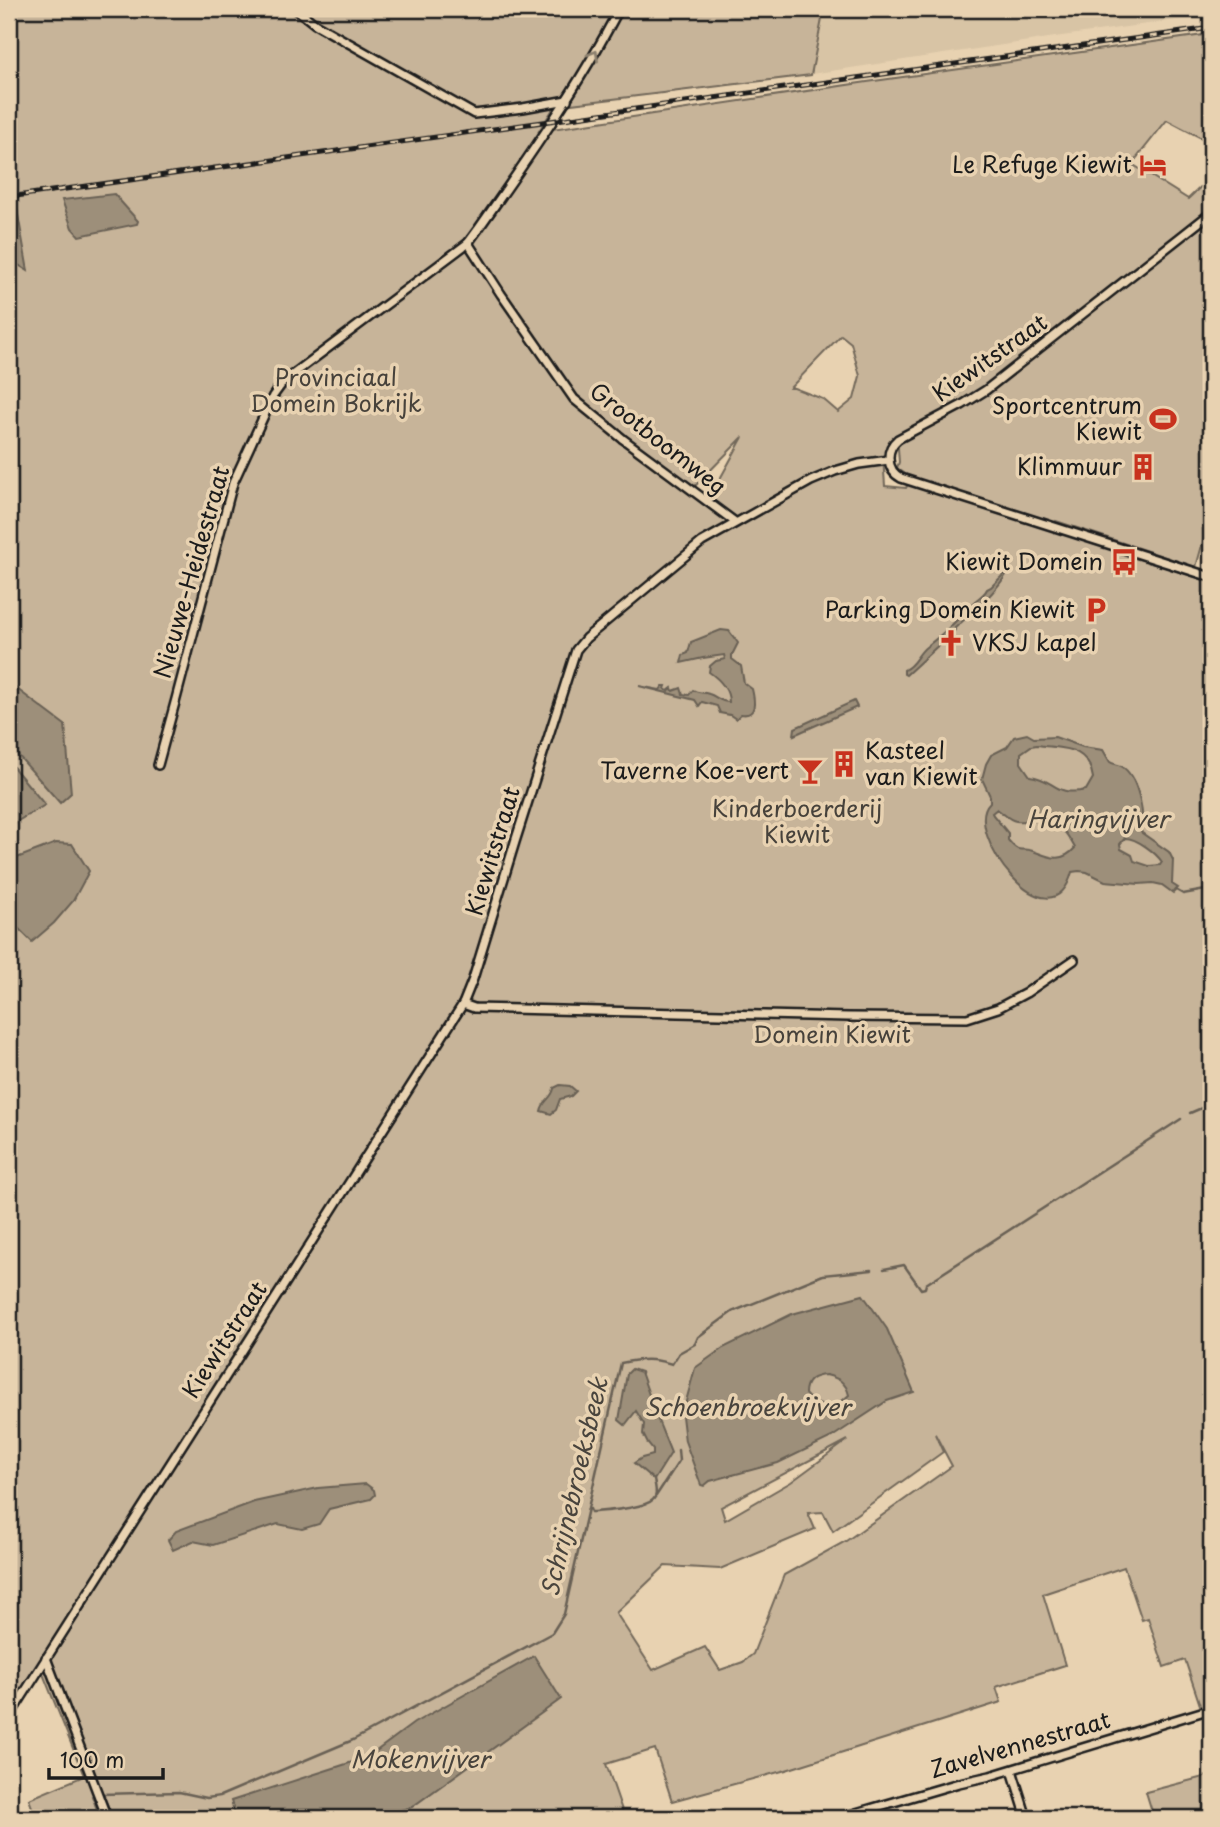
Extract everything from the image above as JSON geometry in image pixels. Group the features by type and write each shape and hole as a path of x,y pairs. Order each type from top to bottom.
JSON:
{"street":[{"path":"296,9 315,24 474,114 567,100"},
{"name":"Nieuwe-Heidestraat","path":"158,765 233,484 273,396 284,381 468,243 567,100 619,9"},
{"name":"Kiewitstraat","path":"9,1717 463,1004 482,953 576,650 586,638 702,542 811,481 859,464 889,460 890,451 898,439 986,390 1211,213"},
{"name":"Grootboomweg","path":"468,243 574,399 735,522"},
{"path":"889,460 895,475 901,478 1211,577"},
{"path":"463,1004 474,1008 967,1018 998,1008 1026,993 1074,960"},
{"path":"46,1658 107,1818"},
{"name":"Zavelvennestraat","path":"839,1818 1012,1770 1211,1709"},
{"path":"1012,1770 1027,1818"}],"shaded area":[{"path":"824,9 1211,9 1211,15 811,74"}],"green space":[{"path":"9,9 685,9 685,14 711,9 824,9 811,75 555,106 539,131 1211,34 1211,143 1167,120 1132,164 1188,199 1211,177 1211,207 1073,319 1078,323 1211,217 1211,513 1196,567 1056,521 1051,530 1211,582 1211,1594 1203,1598 1211,1622 1211,1705 1201,1708 1185,1660 1164,1667 1148,1618 1142,1620 1124,1567 1043,1594 1065,1665 996,1687 1001,1702 786,1770 672,1801 655,1749 606,1764 624,1816 618,1818 113,1818 102,1792 92,1796 100,1818 36,1818 29,1799 84,1776 39,1664 9,1712","holes":["841,335 851,343 860,376 854,399 838,412 823,399 790,388","743,437 710,497 695,486","898,448 897,468 911,478 906,488 885,486 883,456","935,1434 952,1466 846,1541 784,1575 753,1654 743,1662 720,1670 705,1647 653,1670 616,1613 665,1566 720,1569 815,1529 808,1513 823,1512 833,1531 943,1452","848,1440 791,1482 725,1520 721,1507"]},
{"path":"1211,1775 1211,1818 1154,1818 1146,1792"}],"water":[{"path":"114,194 138,221 137,224 79,236 72,228 62,200"},
{"path":"17,209 28,271 9,259 9,210"},
{"path":"1006,572 1003,580 955,630 904,674 904,670 923,650"},
{"path":"721,630 729,631 738,643 732,659 741,666 744,683 752,689 754,703 750,713 741,714 736,719 720,713 717,706 702,702 699,706 695,700 639,686 660,690 666,686 668,691 681,688 683,694 689,695 693,690 729,702 723,685 709,672 710,666 716,661 725,659 724,655 681,663 691,642"},
{"path":"9,683 65,725 71,793 60,803 9,745"},
{"path":"854,701 857,707 794,735 795,728"},
{"name":"Haringvijver","path":"1027,734 1034,738 1055,737 1083,747 1103,750 1110,762 1127,771 1139,795 1142,814 1140,829 1169,852 1173,860 1172,884 1178,888 1173,893 1162,885 1105,881 1079,871 1072,872 1061,892 1046,898 1029,891 1012,877 997,857 987,836 984,816 990,796 982,779 991,755 1007,747 1014,737","holes":["1037,745 1064,748 1086,759 1093,778 1086,790 1067,791 1030,776 1021,763 1021,753","997,809 1016,821 1050,821 1065,832 1075,848 1060,858 1018,849 1008,840 1008,833 992,813","1125,838 1135,840 1151,850 1162,862 1160,865 1149,866 1134,861 1132,855 1121,849 1120,844"]},
{"path":"9,762 45,805 9,826"},
{"path":"56,843 72,844 89,871 73,901 54,923 32,942 9,919 9,861"},
{"path":"560,1085 570,1086 576,1091 571,1096 560,1099 556,1110 551,1114 541,1111 554,1088"},
{"name":"Schoenbroekvijver","path":"863,1295 887,1329 914,1392 887,1401 832,1437 778,1463 701,1485 685,1441 682,1416 695,1368 723,1348 792,1314","holes":["830,1376 841,1381 846,1387 849,1395 844,1400 832,1405 821,1405 805,1394 806,1385 811,1380"]},
{"path":"632,1369 641,1372 671,1453 654,1480 634,1463 653,1455 653,1450 643,1434 644,1424 636,1411 625,1425 619,1420 627,1374"},
{"path":"366,1484 374,1490 375,1495 371,1499 329,1509 319,1524 302,1529 278,1524 213,1545 193,1541 173,1550 168,1540 176,1531 254,1502 318,1488"},
{"name":"Mokenvijver","path":"534,1656 561,1699 412,1807 371,1818 236,1818 231,1801 368,1757 414,1723"}],"waterway":[{"path":"1176,890 1183,894 1211,889"},
{"name":"Schrijnebroeksbeek","path":"1190,1113 1211,1104"},
{"name":"Schrijnebroeksbeek","path":"884,1269 904,1265 921,1289 925,1288 926,1284 1181,1119"},
{"name":"Schrijnebroeksbeek","path":"102,1796 101,1794 179,1792 207,1798 220,1796 353,1740 552,1633 564,1614 621,1363 646,1360 672,1364 679,1353 695,1344 698,1337 732,1312 823,1275 872,1270"},
{"path":"656,1496 679,1461 678,1450"},
{"path":"590,1509 591,1512 609,1511 646,1504 655,1497 654,1480"}],"railway":[{"path":"9,197 1211,28"}],"place":[{"name":"Le Refuge Kiewit","path":"1153,165"},
{"name":"Sportcentrum Kiewit","path":"1163,419"},
{"name":"Klimmuur","path":"1143,467"},
{"name":"Kiewit Domein","path":"1124,562"},
{"name":"Parking Domein Kiewit","path":"1096,610"},
{"name":"VKSJ kapel","path":"951,643"},
{"name":"Kasteel van Kiewit","path":"844,764"},
{"name":"Taverne Koe-vert","path":"810,771"}],"park label":[{"name":"Provinciaal Domein Bokrijk","path":"336,391"},
{"name":"Kinderboerderij Kiewit","path":"797,822"},
{"name":"Domein Kiewit","path":"832,1035"}]}
